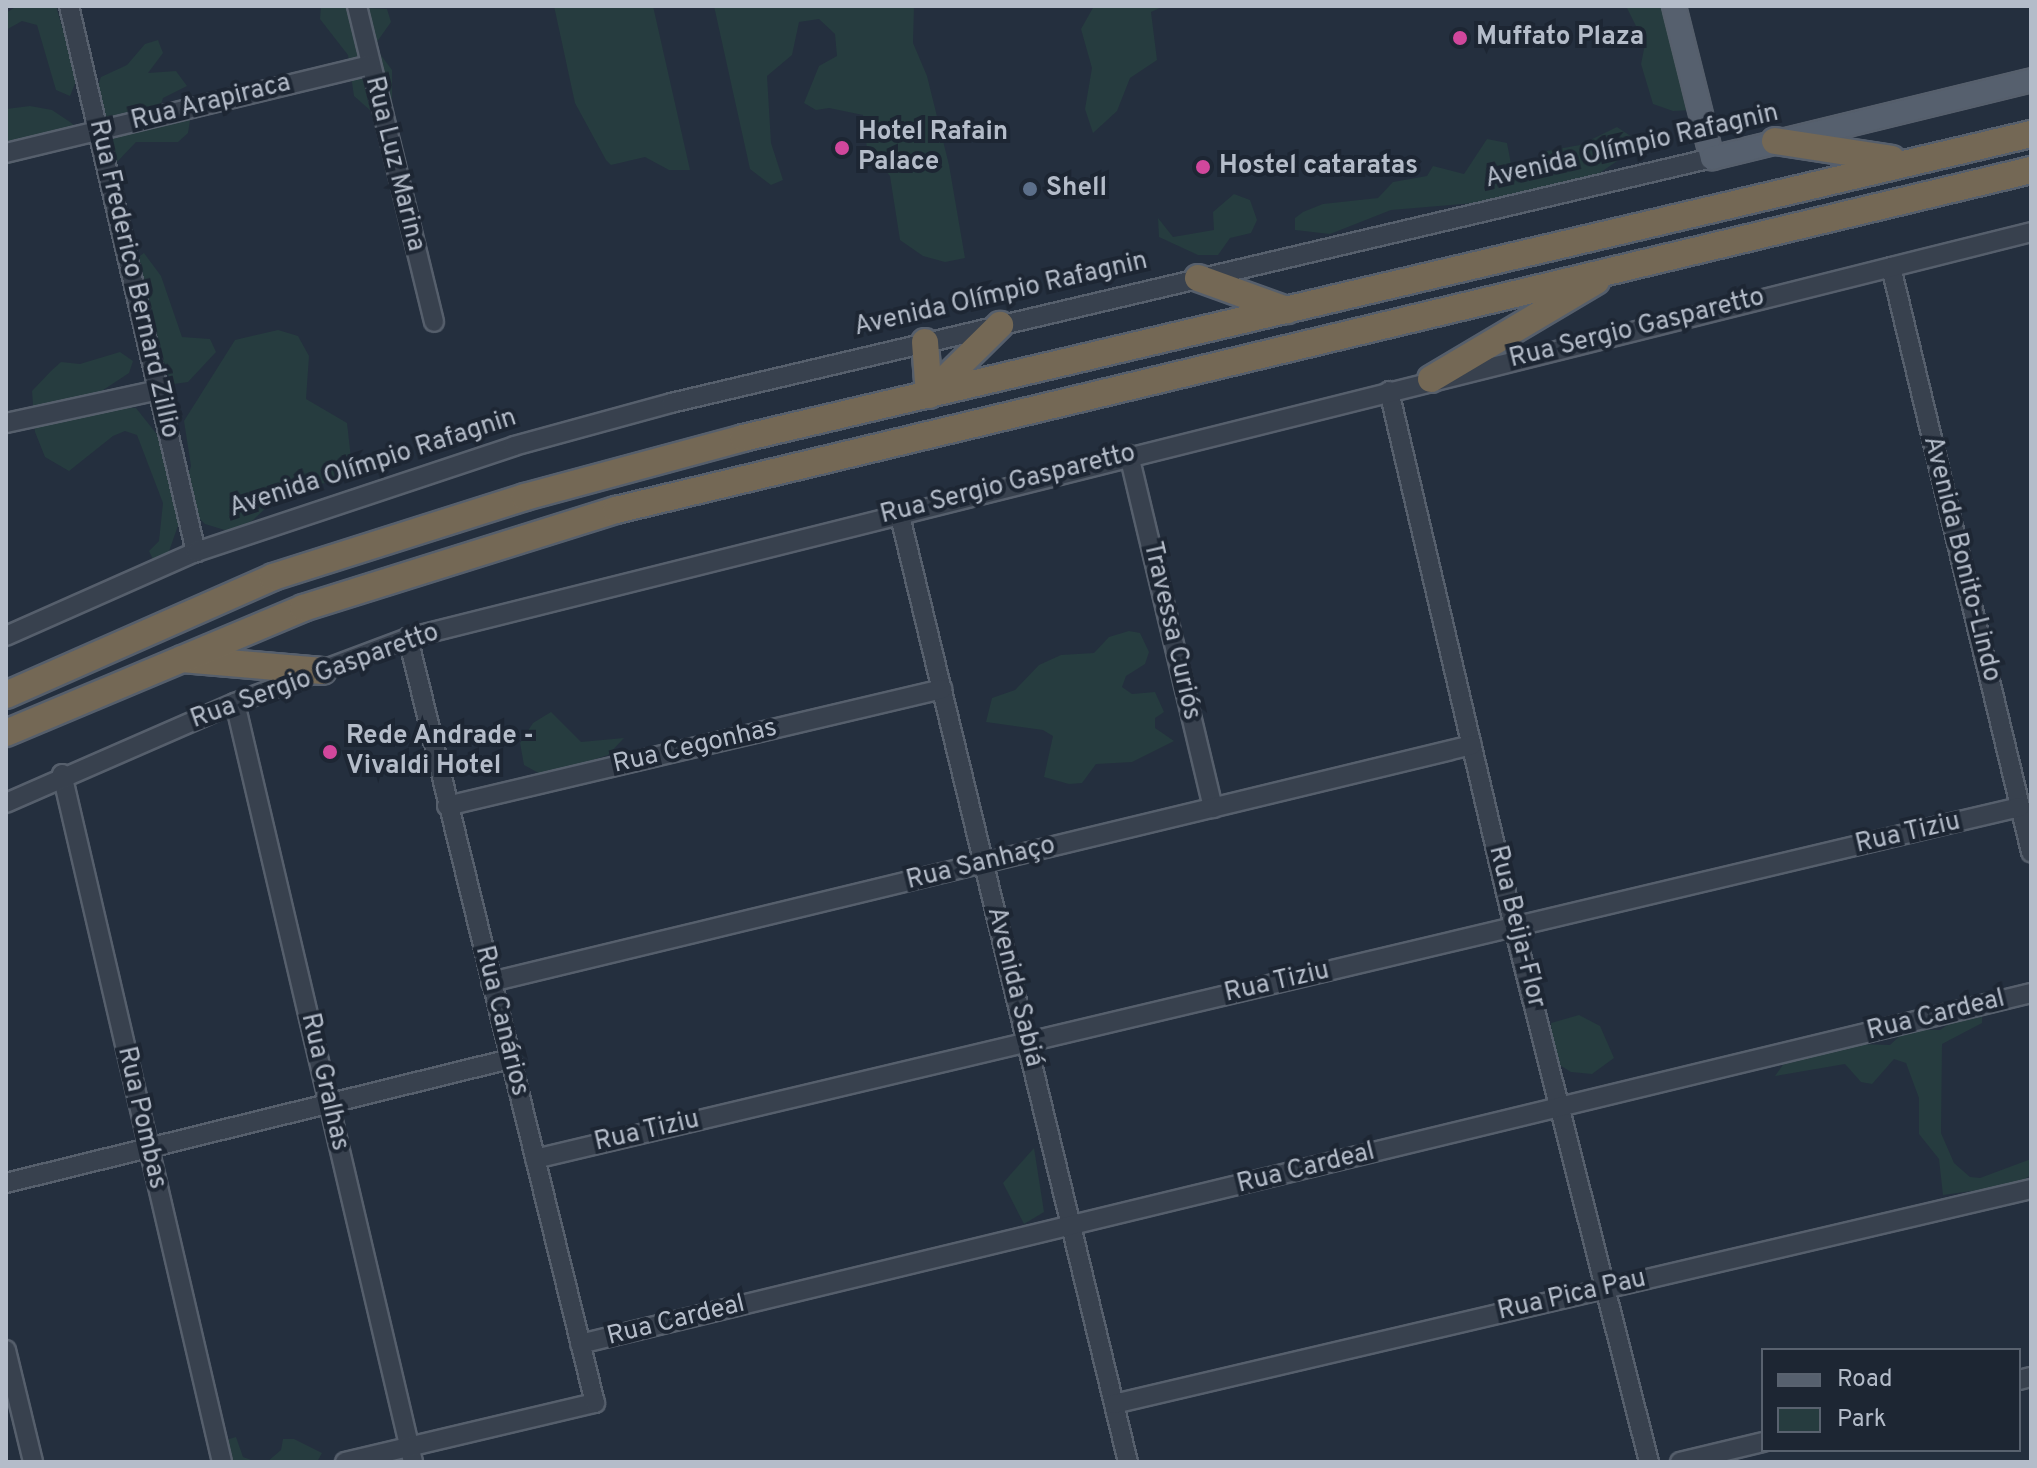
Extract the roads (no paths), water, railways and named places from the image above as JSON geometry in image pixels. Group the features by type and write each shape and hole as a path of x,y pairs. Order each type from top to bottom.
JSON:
{"highway":[{"path":"6,695 273,577 380,541 729,442 1904,160 2031,134"},
{"path":"1775,141 1904,160"},
{"path":"6,733 174,658 395,576 616,510 2031,170"},
{"path":"1431,379 1617,268"},
{"path":"1198,278 1287,310"},
{"path":"929,395 1000,325"},
{"path":"925,342 929,395"},
{"path":"174,658 322,671"}],"main road":[{"path":"1674,6 1712,158"},
{"name":"Avenida Olímpio Rafagnin","path":"1712,158 2031,80"}],"street":[{"name":"Rua Frederico Bernard Zillio","path":"69,6 196,552"},
{"name":"Rua Luz Marina","path":"357,6 434,322"},
{"name":"Rua Arapiraca","path":"6,153 369,65"},
{"name":"Avenida Olímpio Rafagnin","path":"6,636 196,552 514,446 925,342 1712,158"},
{"name":"Rua Sergio Gasparetto","path":"6,803 62,774 235,703 408,638 899,512 2031,232"},
{"name":"Avenida Bonito-Lindo","path":"1891,267 2031,852"},
{"path":"6,423 158,390"},
{"name":"Rua Beija-Flor","path":"1389,391 1514,927 1608,1288 1649,1462"},
{"name":"Travessa Curiós","path":"1129,455 1213,808"},
{"name":"Avenida Sabiá","path":"899,512 1128,1462"},
{"name":"Rua Canários","path":"408,638 595,1403 412,1454"},
{"name":"Rua Cegonhas","path":"447,806 942,689"},
{"name":"Rua Gralhas","path":"235,703 412,1454"},
{"name":"Rua Sanhaço","path":"491,982 1472,745"},
{"name":"Rua Pombas","path":"62,774 222,1462"},
{"name":"Rua Tiziu","path":"535,1159 2020,807"},
{"name":"Rua Cardeal","path":"580,1344 2031,993"},
{"path":"6,1183 330,1106 510,1059"},
{"name":"Rua Pica Pau","path":"1114,1404 2031,1189"},
{"path":"6,1350 33,1462"},
{"path":"1680,1462 1761,1442"},
{"path":"345,1462 412,1454"}],"place":[{"name":"Muffato Plaza","path":"1460,38"},
{"name":"Hotel Rafain Palace","path":"842,148"},
{"name":"Hostel cataratas","path":"1203,167"},
{"name":"Shell","path":"1030,189"},
{"name":"Rede Andrade - Vivaldi Hotel","path":"330,752"}]}
